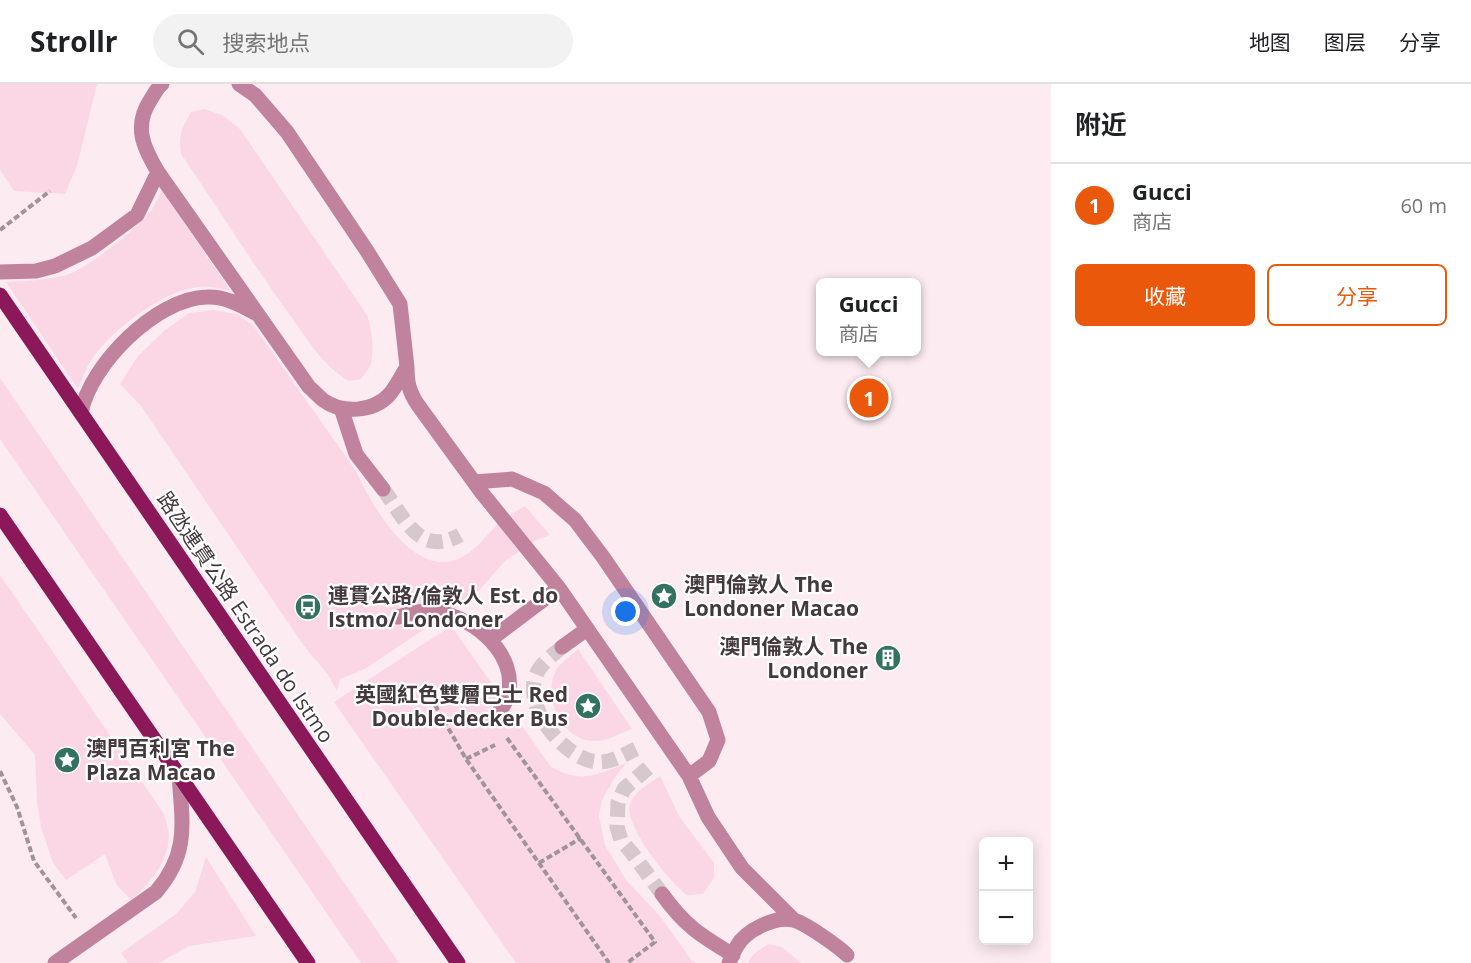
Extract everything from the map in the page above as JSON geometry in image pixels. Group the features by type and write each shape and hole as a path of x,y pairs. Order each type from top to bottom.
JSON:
{"main road":[{"name":"路氹連貫公路 Estrada do Istmo","path":"0,295 458,963"},
{"path":"0,515 308,963"}],"lane":[{"path":"162,84 146,106 140,127 144,150 309,387 324,401 341,408 362,409 376,405 388,395 407,367"},
{"path":"239,84 255,95 287,132 368,251 400,304 407,381 411,394 471,478 558,588 689,776 708,817 742,868 794,920 837,945 847,956"},
{"path":"0,272 36,272 55,266 92,248 137,215 158,172"},
{"path":"81,413 84,397 95,376 111,356 130,335 177,304 207,297 235,302 258,314"},
{"path":"341,408 356,454 383,489"},
{"path":"471,478 512,479 544,493 575,520 603,557 709,712 718,740 709,761 689,776"},
{"path":"490,640 558,588"},
{"path":"398,617 420,611 438,612 458,618 479,629 490,640 510,673 508,697 494,719"},
{"path":"562,647 586,629"},
{"path":"55,963 156,892 169,877 181,850 179,775"},
{"path":"662,894 678,916 731,959 737,945 759,927 777,920 794,920"}],"path":[{"path":"0,230 50,191"},
{"path":"435,705 466,759 609,963"},
{"path":"466,759 508,738 655,942 627,963"},
{"path":"0,771 17,807 34,861 60,896"},
{"path":"539,863 581,838"}],"shaded area":[{"path":"0,84 97,84 77,166 65,194 14,191 0,170"},
{"path":"204,109 222,115 240,129 367,315 373,347 370,366 361,379 349,381 340,376 318,354 265,280 181,154 180,136 185,123 191,112"},
{"path":"162,190 230,290 198,287 184,290 154,304 125,325 101,348 90,362 78,389 6,282 59,277 87,265 144,219"},
{"path":"213,310 237,314 253,325 356,471 384,520 411,550 427,559 443,562 460,558 478,545 501,521 525,506 550,535 537,540 505,561 475,595 365,669 340,679 337,691 329,676 304,646 141,406 120,384 138,356 165,330 189,313"},
{"path":"0,378 399,963 361,963 0,439"},
{"path":"0,575 164,814 169,837 165,856 151,880 131,900 116,884 105,854 66,880 53,863 41,827 37,802 35,755 0,714"},
{"path":"451,626 551,767 572,775 589,776 626,763 602,800 599,816 605,845 626,880 660,916 692,961 696,963 516,963 334,702"},
{"path":"578,649 632,729 601,741 585,740 574,735 559,718 552,695 555,672"},
{"path":"660,776 679,816 714,863 714,878 703,894 687,895 679,888 648,851 633,823 630,811 631,801 640,790"},
{"path":"206,857 256,936 189,946 159,963 128,963 121,953 176,914 195,892"},
{"path":"768,944 782,947 801,963 748,963 754,954"}],"tunnel":[{"path":"383,489 406,522 423,538 446,541 460,535"},
{"path":"562,647 543,664 537,673 533,691 536,704 550,731 572,752 597,762 612,760 636,749"},
{"path":"648,768 624,789 618,803 617,827 621,840 662,894"}],"place":[{"name":"Gucci","path":"869,398"},
{"name":"澳門倫敦人 The Londoner Macao","path":"664,596"},
{"name":"連貫公路/倫敦人 Est. do Istmo/ Londoner","path":"308,607"},
{"name":"澳門倫敦人 The Londoner","path":"888,658"},
{"name":"英國紅色雙層巴士 Red Double-decker Bus","path":"588,706"},
{"name":"澳門百利宮 The Plaza Macao","path":"67,760"}]}
